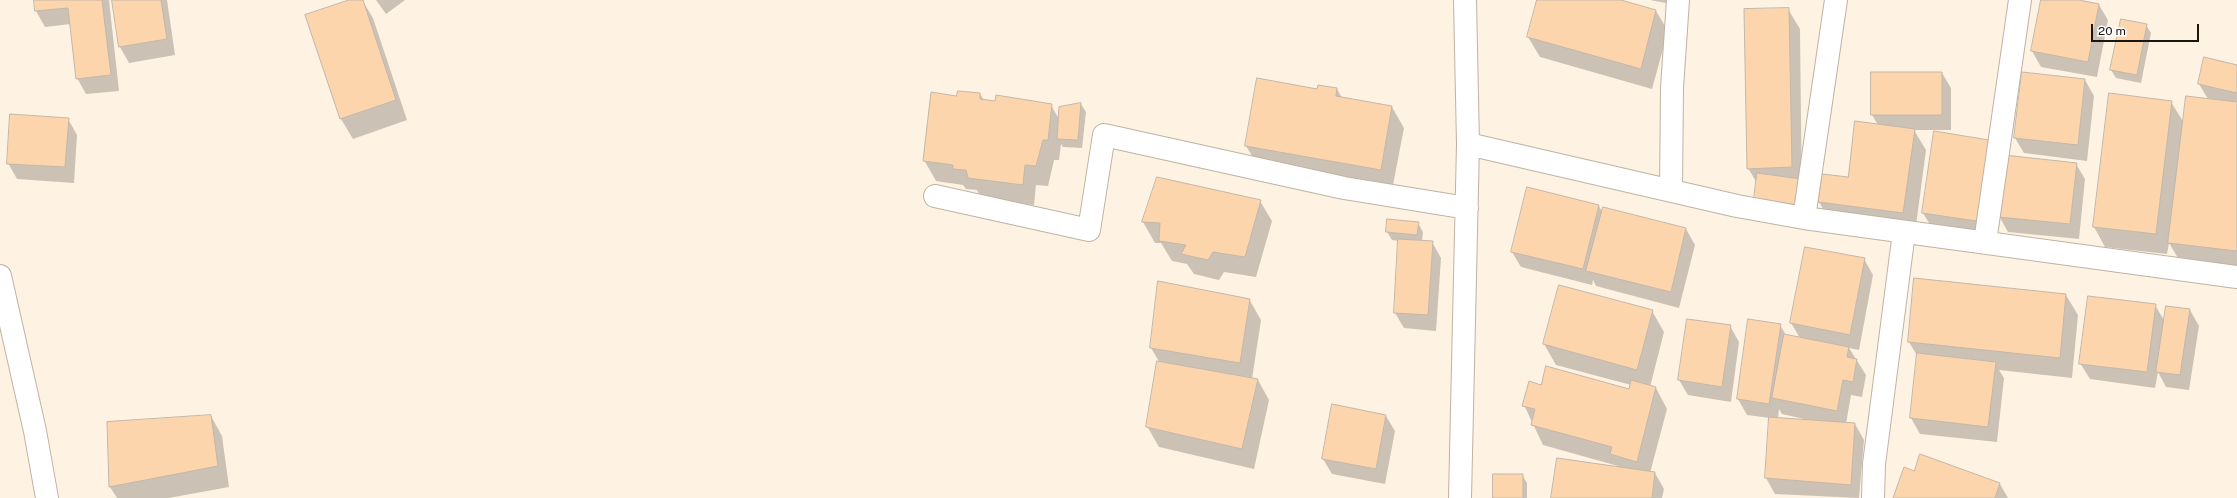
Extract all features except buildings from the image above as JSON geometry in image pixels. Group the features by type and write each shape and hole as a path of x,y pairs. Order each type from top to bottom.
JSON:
{"street":[{"path":"1460,498 1468,144 1465,0"},
{"path":"1671,190 1672,88 1678,0"},
{"path":"1804,218 1836,0"},
{"path":"1985,242 2020,0"},
{"path":"935,196 1089,230 1104,135 1344,188 1467,208"},
{"path":"1468,144 1737,206 1804,218 1985,242 2127,264 2237,277"},
{"path":"1874,498 1874,464 1904,232"},
{"path":"0,276 35,431 47,498"}]}
